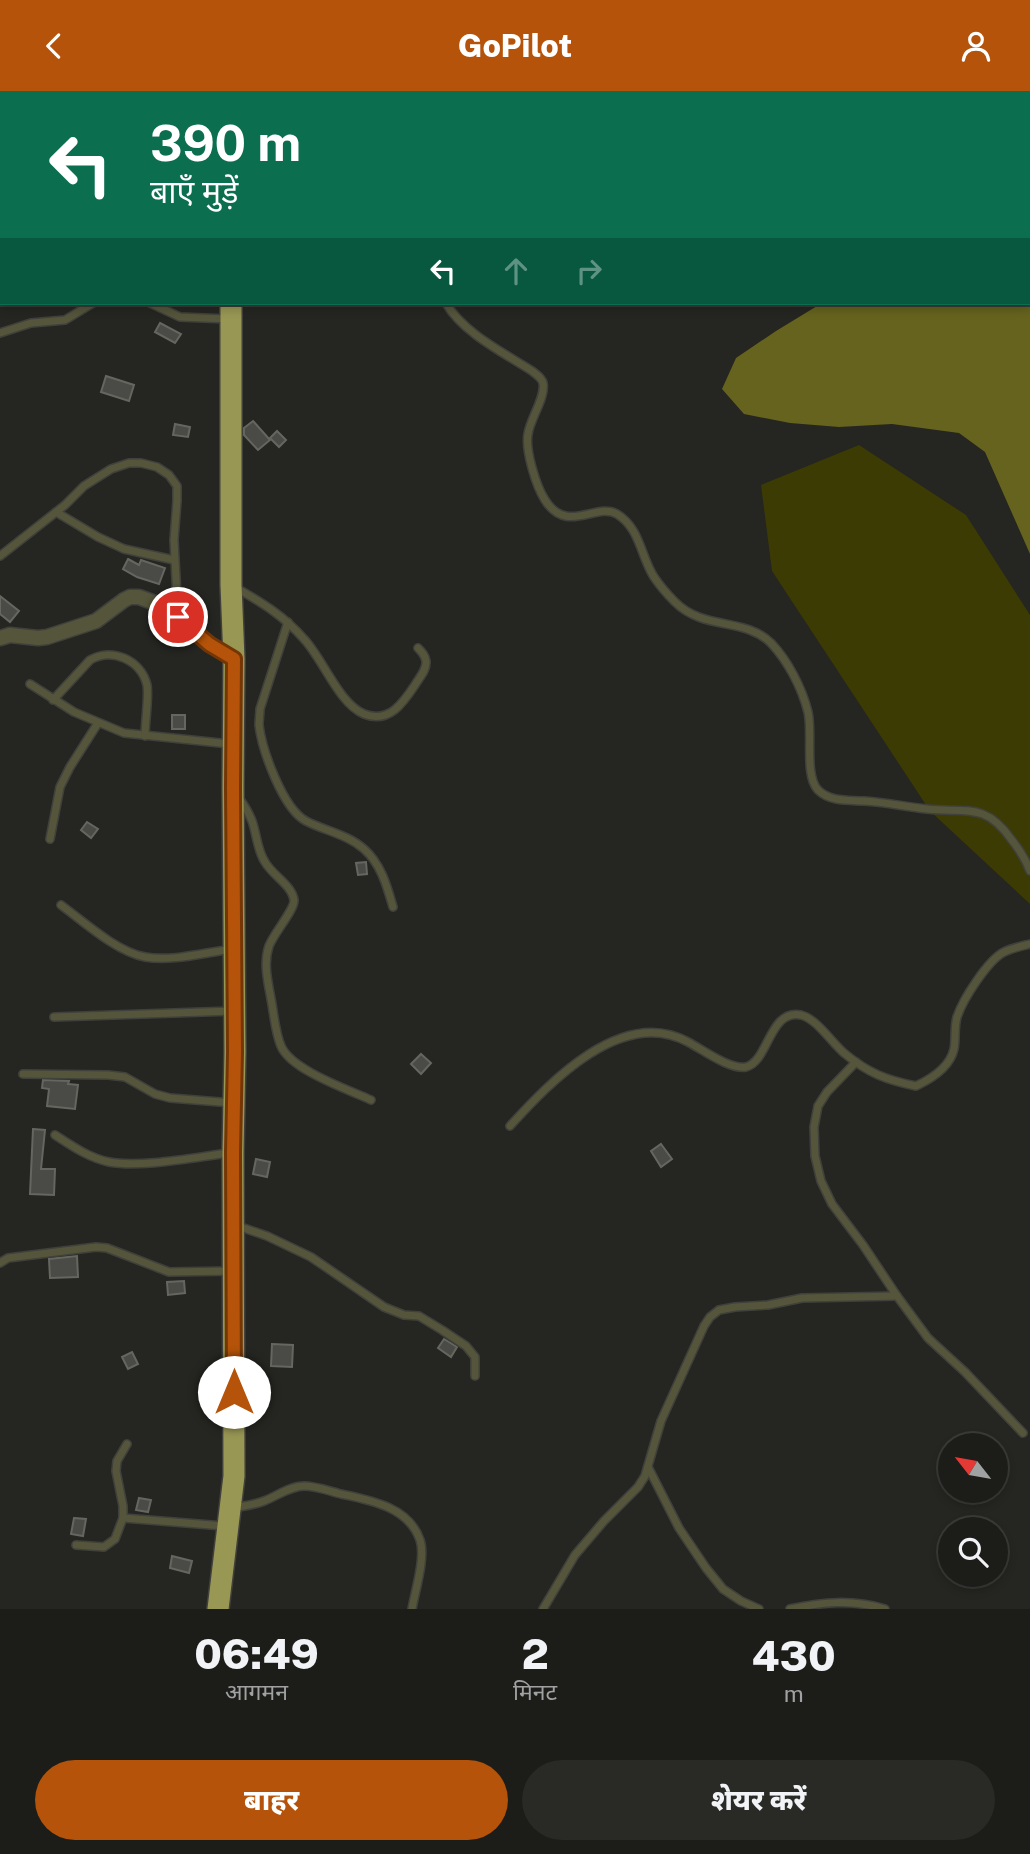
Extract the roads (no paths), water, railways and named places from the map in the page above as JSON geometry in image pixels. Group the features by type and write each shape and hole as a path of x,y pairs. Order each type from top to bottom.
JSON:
{"highway":[{"path":"218,1609 234,1476 234,659 231,585 231,311"}],"street":[{"path":"0,638 10,635 47,637 96,621 124,600 139,597 163,606 209,644 234,659"}],"lane":[{"path":"0,333 31,323 65,320 90,305"},
{"path":"154,305 180,317 231,311"},
{"path":"448,305 461,322 479,337 543,382 540,400 528,434 529,453 537,484 545,501 556,512 570,517 612,512 620,516 637,537 654,577 676,603 692,615 710,622 751,630 770,642 789,666 808,711 812,779 818,790 828,797 844,800 983,813 1002,827 1019,849 1030,871"},
{"path":"0,556 84,486 111,469 129,463 156,467 169,475 177,486 174,560 178,617"},
{"path":"56,512 88,532 124,549 174,560"},
{"path":"231,585 271,608 288,622 306,641 340,694 365,714 379,717 393,712 404,702 426,664 424,653 418,648"},
{"path":"288,622 260,709 262,742 285,800 305,821 344,835 374,859 384,877 393,907"},
{"path":"53,700 96,656 109,653 123,657 141,671 147,686 145,736"},
{"path":"30,684 53,700 124,733 234,745"},
{"path":"50,839 61,787 70,767 98,723"},
{"path":"233,788 252,821 265,863 293,897 291,912 268,948 266,963 281,1046 287,1057 298,1066 371,1100"},
{"path":"61,905 127,951 145,957 167,958 234,949"},
{"path":"510,1126 542,1091 586,1055 618,1039 651,1032 663,1033 683,1039 730,1065 750,1066 785,1017 801,1015 821,1029 841,1051 870,1072 916,1086 927,1081 943,1067 954,1051 956,1019 992,960 1004,952 1030,944"},
{"path":"54,1017 234,1011"},
{"path":"856,1062 827,1092 818,1106 814,1127 815,1156 821,1181 832,1204 928,1338 965,1372 1023,1433"},
{"path":"23,1074 125,1077 155,1094 170,1098 234,1103"},
{"path":"55,1135 90,1156 129,1164 233,1152"},
{"path":"234,1225 267,1236 311,1257 384,1307 404,1315 419,1316 442,1330 466,1346 475,1357 475,1376"},
{"path":"0,1263 8,1258 96,1247 107,1248 169,1272 233,1271"},
{"path":"543,1609 575,1556 645,1476 661,1421 710,1317 719,1310 802,1298 897,1296"},
{"path":"76,1545 104,1547 116,1539 123,1518 117,1461 127,1444"},
{"path":"648,1466 679,1528 706,1568 723,1589 759,1609"},
{"path":"123,1518 229,1518 290,1489 303,1486 378,1502 408,1521 421,1542 421,1559 412,1609"},
{"path":"790,1609 825,1602 849,1601 885,1609"}]}
